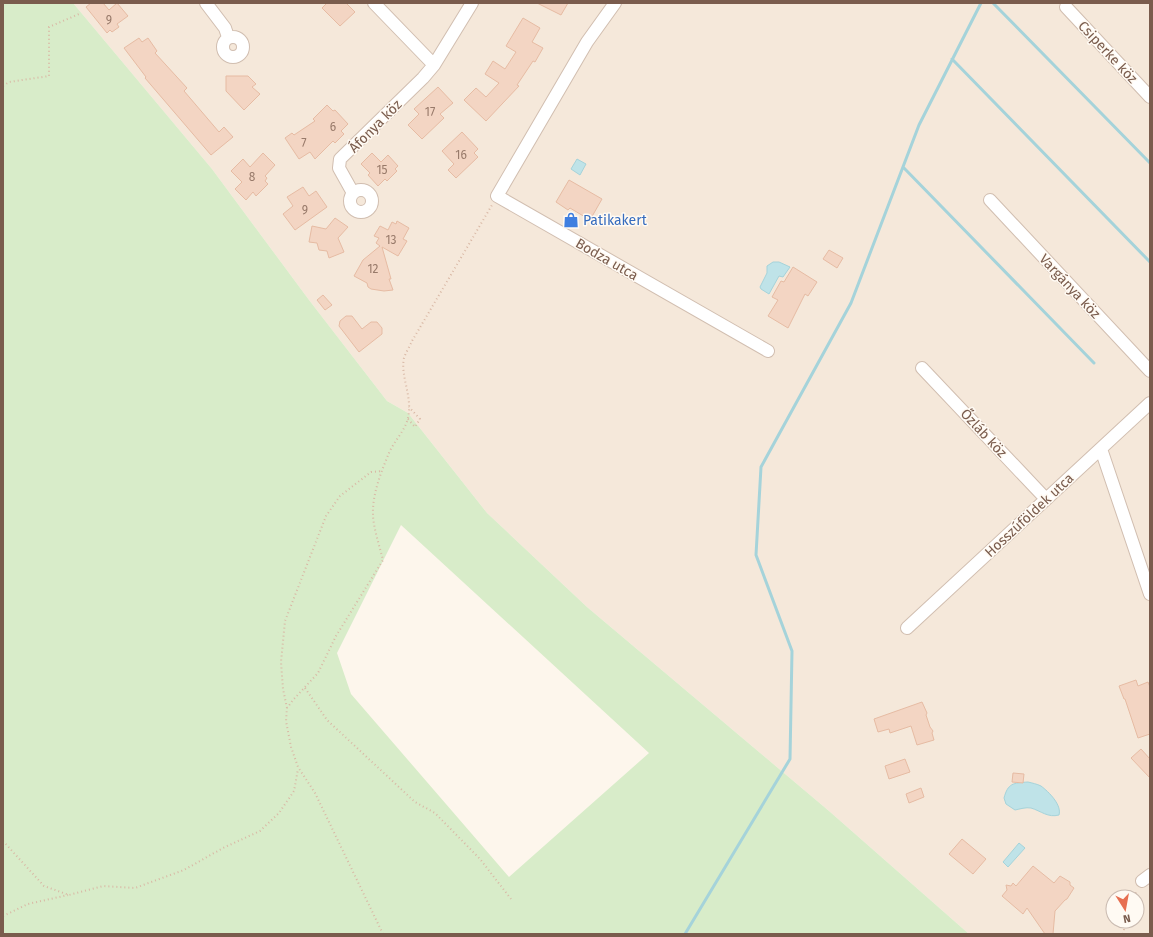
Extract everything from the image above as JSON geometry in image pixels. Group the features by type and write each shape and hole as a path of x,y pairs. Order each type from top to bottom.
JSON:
{"street":[{"path":"206,3 225,28 228,37"},
{"path":"374,3 434,65"},
{"name":"Áfonya köz","path":"353,193 339,168 340,160 423,78 434,65 472,3"},
{"path":"497,196 587,42 615,3"},
{"name":"Csiperke köz","path":"1066,8 1150,97"},
{"name":"Bodza utca","path":"497,196 768,351"},
{"name":"Vargánya köz","path":"990,200 1150,371"},
{"name":"Őzláb köz","path":"922,368 1046,499"},
{"name":"Hosszúföldek utca","path":"908,628 1150,403"},
{"path":"1101,449 1150,594"}],"path":[{"path":"3,86 8,82 49,76 49,27 79,14"},
{"path":"287,708 318,673 336,636 383,560 373,516 375,494 382,470 408,419 409,400 404,371 404,358 412,341 497,196"},
{"path":"408,419 415,427 420,419 409,406"},
{"path":"382,470 371,472 340,496 326,516 285,621 281,662 283,689 287,708 286,721 288,734 298,767 315,793 382,934"},
{"path":"305,688 327,720 415,802 435,813 480,860 511,899"},
{"path":"3,916 28,904 104,886 135,888 184,870 223,848 260,831 279,813 294,790 298,767"},
{"path":"3,841 44,886 69,895"}],"shaded area":[{"path":"73,3 1150,3 1150,934 969,934 829,811 587,607 487,513 408,413 387,401 309,300 212,169"}],"green space":[{"path":"3,3 73,3 212,169 309,300 387,401 408,413 487,513 587,607 829,811 969,934 3,934","holes":["401,525 649,753 509,877 351,694 337,653"]}],"water":[{"path":"577,159 586,164 580,175 571,169"},
{"path":"773,262 779,262 790,267 783,277 779,276 769,294 760,287 767,273 767,266"},
{"path":"1028,782 1041,786 1051,795 1059,807 1059,815 1051,816 1029,808 1015,810 1006,804 1004,798 1009,787 1018,783"},
{"path":"1019,843 1025,848 1008,867 1003,862"}],"building":[{"path":"91,3 103,3 109,10 117,3 128,16 117,24 119,27 112,32 110,30 107,33 86,7"},
{"path":"327,3 346,3 355,12 340,26 322,8"},
{"path":"537,3 568,3 561,15"},
{"path":"523,18 540,28 532,42 543,48 535,62 533,61 517,85 519,86 486,121 464,100 476,88 486,97 499,83 485,74 493,61 505,69 516,52 506,46"},
{"path":"139,38 142,42 148,38 157,51 155,53 187,88 184,91 219,132 224,127 233,137 211,155 145,78 146,77 124,48"},
{"path":"226,76 248,76 256,84 252,87 260,94 244,110 226,91"},
{"path":"438,87 453,103 440,114 444,118 422,139 408,125 419,114 414,109"},
{"path":"327,105 333,111 335,110 348,124 341,131 344,134 335,143 333,141 315,159 310,152 299,159 285,138 292,133 294,135 315,121 313,119"},
{"path":"462,132 478,149 474,153 478,157 456,178 448,170 454,164 442,151"},
{"path":"263,153 275,165 265,176 267,178 265,181 268,184 256,196 253,192 246,200 235,189 242,182 231,171 243,159 250,167"},
{"path":"372,153 381,162 388,155 398,166 395,169 397,171 387,181 385,179 378,186 368,175 370,173 361,164"},
{"path":"569,180 602,199 590,220 570,208 568,210 556,202"},
{"path":"303,187 309,196 316,191 327,207 295,230 283,214 293,206 287,197"},
{"path":"335,218 348,227 338,238 344,252 329,258 327,251 319,250 317,243 309,242 312,226 326,229"},
{"path":"397,221 409,228 403,239 407,241 398,256 382,247 393,290 384,291 371,289 368,287 367,283 354,276 363,260 380,246 376,243 379,238 374,236 380,226 388,230 392,222 396,224"},
{"path":"829,250 843,258 837,268 823,259"},
{"path":"793,267 817,282 808,296 805,294 788,328 768,316 778,300 772,297 781,281 784,282"},
{"path":"323,295 332,305 325,310 317,300"},
{"path":"346,316 352,316 362,329 371,322 377,322 382,328 382,334 359,352 339,326 340,321"},
{"path":"1136,680 1138,686 1148,682 1150,687 1150,734 1138,738 1119,686"},
{"path":"922,702 927,713 926,715 930,727 933,731 932,733 934,740 917,745 911,726 890,733 889,729 878,732 874,719"},
{"path":"1141,749 1150,759 1150,778 1131,758"},
{"path":"905,759 910,772 889,779 885,766"},
{"path":"1013,773 1024,774 1023,783 1012,782"},
{"path":"921,788 924,797 909,803 906,794"},
{"path":"962,839 986,859 973,874 949,854"},
{"path":"1033,866 1054,883 1060,876 1070,882 1070,885 1074,888 1067,899 1055,911 1053,934 1045,934 1027,908 1023,914 1002,896 1007,890 1006,885 1011,886 1013,883 1016,886"}],"waterway":[{"path":"685,934 790,759 792,651 756,555 761,467 851,303 919,125 981,3"},
{"path":"993,3 1150,163"},
{"path":"952,59 1150,262"},
{"path":"903,167 1094,363"}],"place":[{"name":"Patikakert","path":"571,220"}]}
